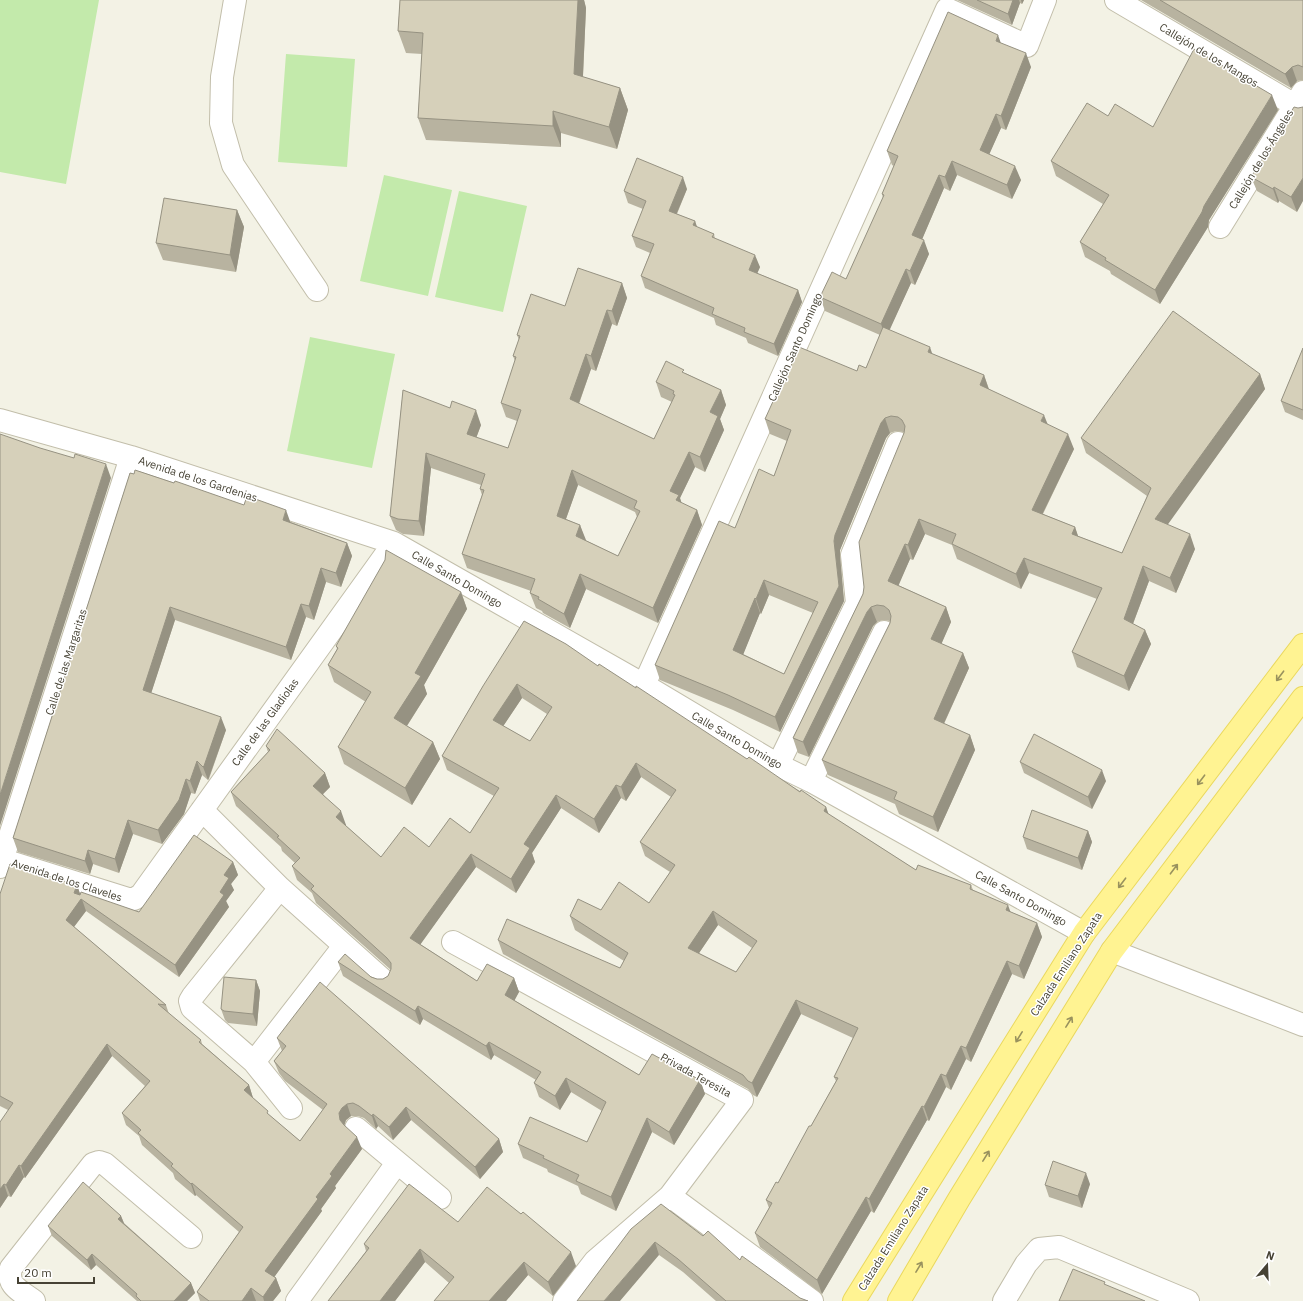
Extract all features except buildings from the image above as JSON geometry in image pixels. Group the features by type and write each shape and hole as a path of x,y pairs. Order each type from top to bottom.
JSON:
{"main road":[{"name":"Calzada Emiliano Zapata","path":"854,1301 1084,933 1303,645"},
{"path":"899,1301 959,1199 1112,951 1303,698"},
{"path":"1244,724 1270,742"}],"street":[{"path":"235,0 222,77 221,123 233,165 317,290"},
{"name":"Callejón Santo Domingo","path":"644,685 947,9 1027,46 1045,0"},
{"name":"Callejón de los Mangos","path":"1116,0 1300,102"},
{"name":"Callejón de los Ángeles","path":"1220,227 1300,102"},
{"name":"Avenida de los Gardenias","path":"0,420 131,457 394,543"},
{"path":"778,765 857,603 852,555 898,443"},
{"name":"Calle de las Margaritas","path":"1,862 131,457"},
{"name":"Calle Santo Domingo","path":"394,543 644,685 778,765 811,781 1084,933"},
{"name":"Calle de las Gladiolas","path":"134,899 141,895 394,543"},
{"path":"811,781 884,632"},
{"path":"202,810 280,888 384,981"},
{"name":"Avenida de los Claveles","path":"1,862 128,899 134,899"},
{"path":"280,888 190,1001 192,1008 254,1062 291,1108"},
{"name":"Privada Teresita","path":"453,942 742,1100 670,1196"},
{"path":"254,1062 344,946"},
{"path":"1112,951 1303,1025"},
{"path":"356,1128 440,1198"},
{"path":"34,1301 12,1285 9,1276 11,1268 93,1164 99,1162 105,1164 191,1237"},
{"path":"297,1301 397,1163"},
{"path":"564,1301 595,1261 670,1196 812,1301"},
{"path":"1004,1301 1026,1264 1039,1249 1059,1247 1188,1301"}],"green space":[{"path":"0,0 99,0 66,184 0,172"},
{"path":"286,54 355,59 347,167 278,162"},
{"path":"384,175 452,190 428,296 360,281"},
{"path":"459,191 527,206 503,312 435,297"},
{"path":"310,337 395,354 372,468 287,451"}]}
